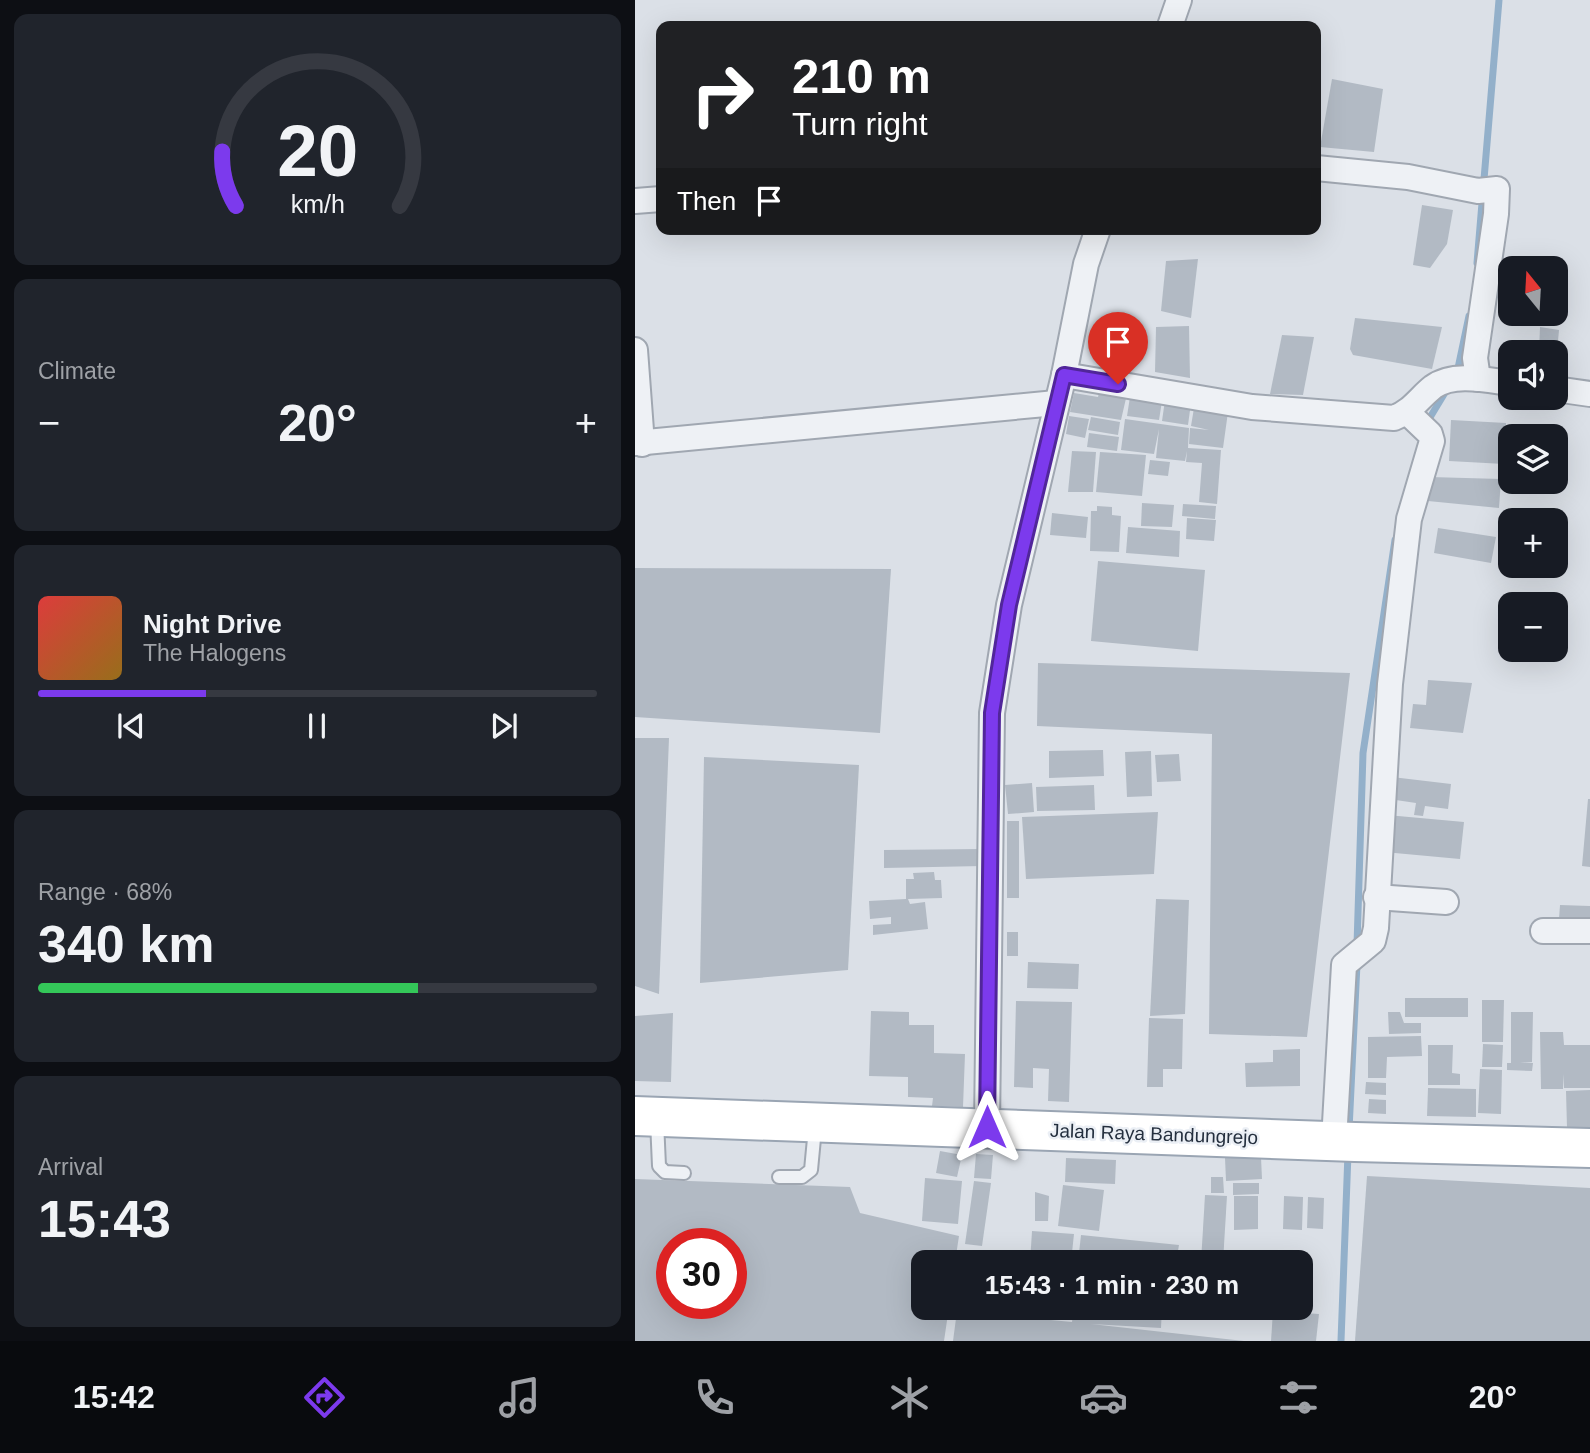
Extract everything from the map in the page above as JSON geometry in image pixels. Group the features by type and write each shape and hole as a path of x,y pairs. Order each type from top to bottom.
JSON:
{"main road":[{"name":"Jalan Raya Bandungrejo","path":"646,1116 1343,1142 1590,1148"}],"street":[{"path":"1172,21 1179,0"},
{"path":"1321,168 1408,177 1483,191 1497,189 1497,214 1474,358 1461,380"},
{"path":"635,201 656,199"},
{"path":"987,1127 992,713 1009,605 1064,375 1086,264 1096,235"},
{"path":"635,350 638,443 1056,403"},
{"path":"1064,375 1252,408 1394,418 1418,423"},
{"path":"1343,1142 1346,961 1373,941 1376,928 1391,670 1409,519 1428,458 1418,423 1434,386 1461,380 1498,382"},
{"path":"1568,391 1590,394"},
{"path":"1376,897 1446,902"},
{"path":"1543,931 1590,931"}],"lane":[{"path":"646,1116 659,1166 665,1172 684,1173"},
{"path":"779,1177 802,1177 811,1170 816,1122"}],"building":[{"path":"1332,79 1383,89 1374,152 1321,147"},
{"path":"1422,205 1453,210 1447,244 1430,268 1413,265"},
{"path":"1198,259 1191,318 1161,311 1166,261"},
{"path":"1355,318 1442,327 1432,369 1353,355 1350,349"},
{"path":"1189,326 1190,378 1155,372 1156,327"},
{"path":"1540,327 1559,330 1558,340 1539,340"},
{"path":"1282,335 1314,337 1303,395 1270,394"},
{"path":"1100,388 1127,394 1121,420 1070,412 1074,393 1098,397"},
{"path":"1130,397 1162,401 1159,420 1127,416"},
{"path":"1165,400 1191,403 1188,425 1162,421"},
{"path":"1194,408 1228,412 1223,448 1189,444 1190,428 1209,430 1191,426"},
{"path":"1069,416 1089,419 1085,438 1066,434"},
{"path":"1091,417 1120,422 1118,435 1088,430"},
{"path":"1125,419 1189,428 1188,448 1221,450 1217,504 1199,502 1202,463 1186,462 1187,451 1185,461 1156,458 1159,429 1154,454 1121,450"},
{"path":"1451,420 1506,423 1498,424 1498,464 1449,461"},
{"path":"1089,433 1119,437 1117,451 1087,447"},
{"path":"1072,451 1096,452 1093,492 1068,492"},
{"path":"1100,452 1146,455 1142,496 1096,492"},
{"path":"1150,460 1170,462 1168,476 1148,474"},
{"path":"1430,477 1498,479 1499,508 1428,501"},
{"path":"1142,503 1174,505 1172,527 1141,526"},
{"path":"1183,504 1216,506 1215,519 1182,516"},
{"path":"1097,506 1112,507 1112,515 1121,516 1119,552 1090,551 1091,511 1097,511"},
{"path":"1052,513 1088,517 1086,538 1050,535"},
{"path":"1187,518 1216,520 1214,541 1186,539"},
{"path":"1128,527 1180,531 1179,557 1126,553"},
{"path":"1438,528 1496,537 1491,563 1434,553"},
{"path":"1098,561 1205,570 1198,651 1091,641"},
{"path":"635,568 891,569 880,733 635,717"},
{"path":"1038,663 1350,673 1307,1037 1209,1034 1212,734 1037,726"},
{"path":"1428,680 1472,683 1463,733 1410,728 1413,704 1426,705"},
{"path":"635,738 669,738 659,994 635,986"},
{"path":"1103,750 1104,776 1049,778 1049,751"},
{"path":"1151,751 1152,796 1127,797 1125,752"},
{"path":"1179,754 1181,781 1157,782 1155,755"},
{"path":"704,757 859,765 848,970 700,983"},
{"path":"1392,777 1451,784 1448,809 1425,806 1423,816 1414,815 1416,803 1389,799"},
{"path":"1032,783 1034,812 1008,814 1005,785"},
{"path":"1094,785 1095,810 1037,811 1036,787"},
{"path":"1590,799 1590,867 1582,866"},
{"path":"1158,812 1154,874 1026,879 1022,817"},
{"path":"1387,815 1464,822 1460,859 1384,852"},
{"path":"1007,821 1019,821 1019,898 1007,898"},
{"path":"982,849 982,866 884,868 884,850"},
{"path":"934,872 935,880 941,880 942,898 908,899 910,904 925,902 928,929 873,935 873,925 891,924 891,917 870,919 869,901 906,899 906,879 914,879 913,873"},
{"path":"1156,899 1189,900 1185,1014 1150,1016"},
{"path":"1560,905 1590,906 1590,920 1559,919"},
{"path":"1007,932 1018,932 1018,956 1007,956"},
{"path":"1028,962 1079,964 1078,989 1027,988"},
{"path":"1405,998 1468,998 1468,1017 1405,1017"},
{"path":"1482,1000 1504,1000 1503,1042 1482,1042"},
{"path":"1016,1001 1072,1002 1069,1102 1048,1101 1049,1069 1033,1068 1033,1088 1014,1087"},
{"path":"871,1011 909,1012 909,1025 934,1025 934,1053 965,1054 963,1107 932,1106 933,1098 908,1097 908,1077 869,1076"},
{"path":"1388,1012 1400,1012 1404,1023 1421,1023 1421,1033 1389,1034"},
{"path":"1511,1012 1533,1012 1532,1062 1520,1062 1533,1063 1532,1071 1507,1070 1507,1063 1511,1063"},
{"path":"673,1013 671,1082 635,1081 635,1016"},
{"path":"1149,1018 1183,1019 1182,1069 1163,1069 1163,1087 1147,1087"},
{"path":"1540,1032 1563,1032 1564,1045 1590,1045 1590,1088 1564,1088 1563,1074 1563,1089 1541,1089"},
{"path":"1421,1036 1422,1056 1387,1057 1386,1078 1368,1078 1368,1037"},
{"path":"1483,1044 1503,1045 1502,1067 1482,1067"},
{"path":"1428,1045 1453,1045 1452,1073 1460,1074 1460,1085 1428,1085"},
{"path":"1300,1049 1300,1086 1246,1087 1245,1063 1273,1062 1273,1050"},
{"path":"1480,1069 1502,1070 1501,1114 1478,1113"},
{"path":"1366,1082 1386,1083 1386,1095 1365,1094"},
{"path":"1428,1088 1476,1089 1476,1117 1427,1116"},
{"path":"1590,1090 1590,1127 1567,1128 1566,1091"},
{"path":"1369,1099 1386,1100 1386,1114 1368,1113"},
{"path":"940,1151 962,1155 957,1177 936,1173"},
{"path":"976,1154 993,1155 991,1179 974,1178"},
{"path":"1261,1157 1262,1179 1226,1181 1225,1158"},
{"path":"1066,1158 1116,1160 1115,1184 1065,1182"},
{"path":"1367,1176 1590,1188 1590,1341 1355,1341"},
{"path":"1211,1177 1223,1177 1224,1193 1211,1193"},
{"path":"925,1178 962,1181 958,1224 922,1221"},
{"path":"635,1179 850,1187 860,1213 959,1236 957,1250 911,1250 911,1320 947,1320 944,1341 635,1341"},
{"path":"974,1181 991,1183 982,1246 965,1244"},
{"path":"1233,1183 1259,1183 1259,1194 1233,1195"},
{"path":"1063,1185 1104,1190 1099,1231 1058,1226"},
{"path":"1035,1192 1049,1196 1048,1221 1035,1221"},
{"path":"1205,1195 1227,1196 1224,1250 1202,1250"},
{"path":"1234,1196 1258,1196 1258,1229 1234,1230"},
{"path":"1284,1196 1303,1197 1302,1230 1283,1229"},
{"path":"1308,1197 1324,1198 1323,1229 1307,1228"},
{"path":"1032,1231 1074,1234 1072,1250 1031,1250"},
{"path":"1081,1235 1179,1245 1178,1250 1079,1250"},
{"path":"1313,1314 1319,1314 1316,1341 1271,1341 1272,1320 1313,1320"},
{"path":"956,1320 1161,1320 1161,1328 1091,1324 1244,1341 953,1341"}],"waterway":[{"path":"1477,263 1499,0"},
{"path":"1457,373 1469,316"},
{"path":"1426,424 1449,386"},
{"path":"1357,945 1363,753 1395,540"},
{"path":"1349,1130 1357,964"},
{"path":"1341,1341 1348,1153"}],"route":[{"path":"987,1127 989,772 992,713 1009,605 1064,375 1118,384"}]}
